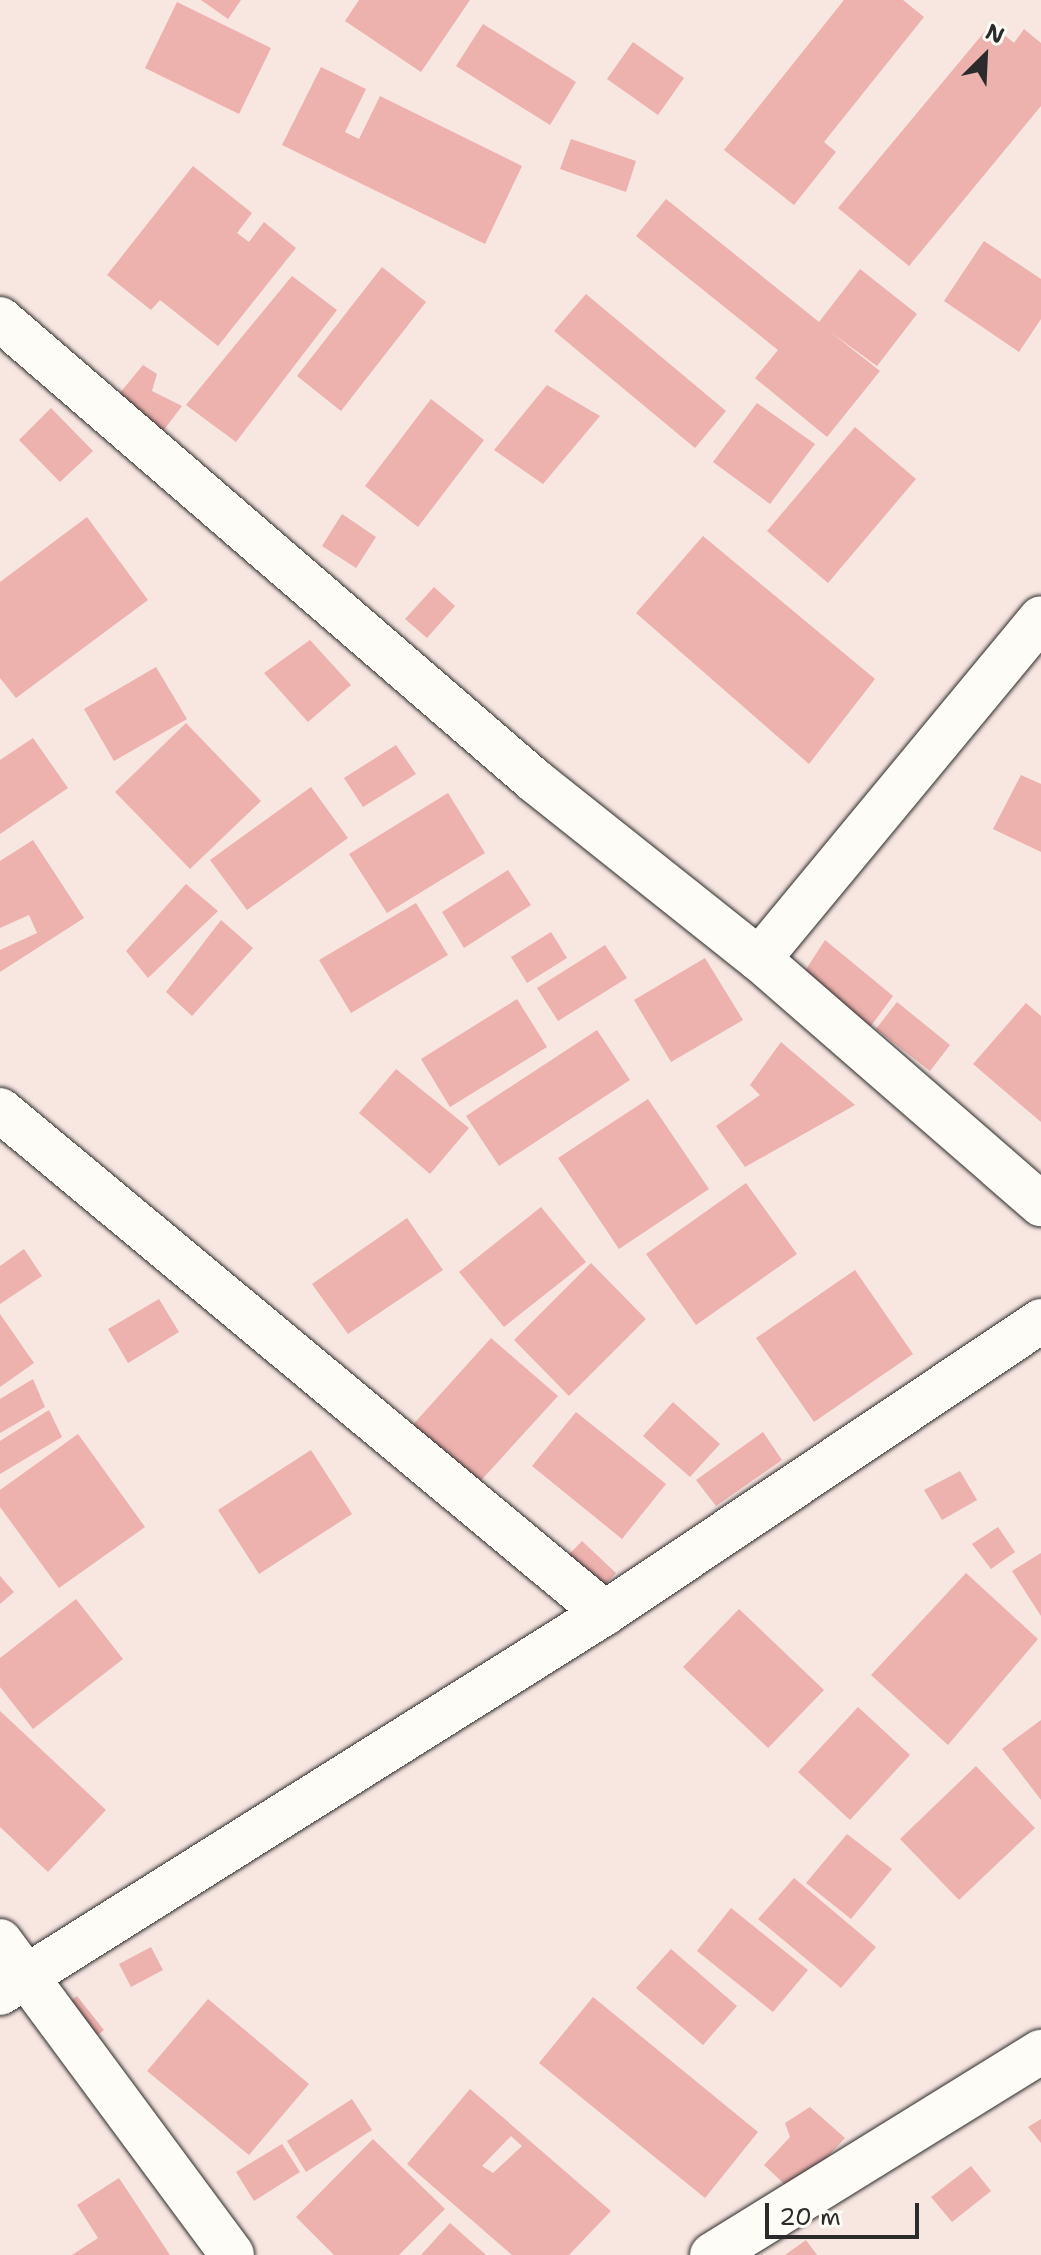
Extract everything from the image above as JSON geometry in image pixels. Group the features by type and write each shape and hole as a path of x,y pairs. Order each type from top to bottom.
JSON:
{"street":[{"path":"0,319 535,781 759,959 1041,1204"},
{"path":"759,959 1041,618"},
{"path":"0,1110 605,1613"},
{"path":"13,1986 605,1613 1041,1321"},
{"path":"0,1941 13,1986 232,2255"},
{"path":"712,2255 1041,2052"}],"building":[{"path":"201,0 241,0 228,19"},
{"path":"359,0 470,0 421,72 345,21"},
{"path":"844,0 903,0 924,17 824,142 836,152 794,205 724,150"},
{"path":"177,2 271,48 239,114 145,68"},
{"path":"483,24 576,82 550,125 456,66"},
{"path":"991,24 1014,43 1024,29 1041,43 1041,106 909,266 838,208"},
{"path":"633,42 684,78 658,115 607,79"},
{"path":"321,67 366,89 345,132 359,139 380,96 522,166 485,244 282,145"},
{"path":"571,139 636,161 626,192 560,169"},
{"path":"193,166 252,213 237,233 249,242 264,222 296,248 218,346 160,300 151,310 107,275"},
{"path":"666,199 819,322 860,269 917,314 877,366 829,331 880,371 827,437 755,378 778,350 636,236"},
{"path":"984,241 1041,279 1041,319 1019,352 944,301"},
{"path":"382,267 426,302 341,411 297,376"},
{"path":"292,276 337,310 236,442 186,405"},
{"path":"586,294 726,411 695,448 554,331"},
{"path":"143,365 157,374 152,391 182,406 163,431 119,394"},
{"path":"547,385 600,416 543,484 494,450"},
{"path":"431,399 484,440 418,527 365,486"},
{"path":"757,403 815,444 770,504 713,462"},
{"path":"51,408 93,451 60,482 19,440"},
{"path":"855,427 916,479 828,583 767,531"},
{"path":"342,514 376,537 356,568 322,546"},
{"path":"87,517 148,600 16,698 0,678 0,582"},
{"path":"703,536 875,679 809,764 636,613"},
{"path":"434,587 455,606 427,638 405,619"},
{"path":"310,640 351,685 308,722 264,673"},
{"path":"156,667 187,719 114,761 84,709"},
{"path":"186,723 261,801 190,869 115,792"},
{"path":"33,738 68,788 0,834 0,760"},
{"path":"396,745 416,774 363,807 344,778"},
{"path":"1021,775 1041,784 1041,852 993,829"},
{"path":"311,787 348,838 247,910 210,860"},
{"path":"448,793 485,853 387,913 349,854"},
{"path":"33,840 84,918 0,972 0,950 37,933 29,915 0,928 0,861"},
{"path":"508,870 531,905 464,948 442,912"},
{"path":"186,884 218,911 148,978 126,951"},
{"path":"416,903 448,955 351,1013 319,960"},
{"path":"221,920 253,948 192,1016 166,992"},
{"path":"551,932 567,958 527,983 511,957"},
{"path":"825,940 893,996 868,1030 803,974"},
{"path":"605,945 627,978 558,1021 537,988"},
{"path":"705,958 743,1020 671,1062 634,1000"},
{"path":"517,999 547,1047 450,1107 421,1059"},
{"path":"897,1002 950,1045 930,1071 876,1029"},
{"path":"1026,1003 1041,1016 1041,1122 973,1064"},
{"path":"597,1030 630,1080 499,1166 466,1116"},
{"path":"781,1042 855,1105 745,1167 716,1126 760,1095 750,1085"},
{"path":"396,1069 469,1128 430,1174 359,1113"},
{"path":"648,1099 709,1189 619,1249 558,1158"},
{"path":"746,1183 797,1254 696,1325 646,1254"},
{"path":"541,1207 586,1262 504,1327 459,1272"},
{"path":"407,1218 443,1270 348,1334 312,1284"},
{"path":"24,1249 42,1276 0,1304 0,1266"},
{"path":"591,1263 646,1319 569,1396 514,1340"},
{"path":"855,1270 913,1354 814,1422 756,1338"},
{"path":"159,1299 179,1332 128,1363 108,1329"},
{"path":"0,1314 34,1363 0,1387"},
{"path":"491,1338 558,1396 475,1487 409,1429"},
{"path":"33,1379 45,1407 0,1433 0,1399"},
{"path":"673,1402 720,1444 690,1477 643,1436"},
{"path":"49,1410 62,1437 0,1474 0,1441"},
{"path":"576,1412 666,1484 622,1539 532,1466"},
{"path":"763,1432 782,1460 716,1506 696,1480"},
{"path":"78,1434 145,1527 59,1588 0,1507 0,1490"},
{"path":"311,1450 352,1514 259,1574 218,1510"},
{"path":"960,1471 977,1500 942,1520 924,1490"},
{"path":"998,1527 1015,1552 991,1569 972,1544"},
{"path":"582,1541 616,1573 591,1599 557,1567"},
{"path":"1041,1553 1041,1616 1012,1571"},
{"path":"966,1573 1038,1639 948,1745 871,1675"},
{"path":"0,1576 14,1592 0,1604"},
{"path":"76,1599 123,1659 33,1729 0,1687 0,1658"},
{"path":"739,1609 824,1690 768,1748 683,1667"},
{"path":"858,1707 910,1755 850,1820 798,1772"},
{"path":"0,1711 106,1810 48,1872 0,1827"},
{"path":"1041,1720 1041,1800 1002,1749"},
{"path":"976,1766 1035,1828 959,1900 900,1839"},
{"path":"847,1834 892,1869 851,1919 806,1883"},
{"path":"794,1878 876,1947 841,1988 758,1919"},
{"path":"731,1908 808,1970 773,2012 697,1951"},
{"path":"151,1947 163,1970 131,1987 119,1964"},
{"path":"671,1949 737,2006 703,2045 636,1988"},
{"path":"77,1996 104,2030 84,2046 56,2013"},
{"path":"593,1997 758,2132 705,2198 539,2063"},
{"path":"208,1999 309,2084 249,2155 147,2071"},
{"path":"470,2089 611,2211 569,2255 512,2255 407,2164","holes":["511,2136 522,2146 493,2173 482,2166"]},
{"path":"352,2099 372,2130 306,2172 287,2141"},
{"path":"810,2107 845,2138 794,2193 764,2165 790,2137 785,2123"},
{"path":"1041,2119 1041,2143 1028,2127"},
{"path":"373,2139 445,2209 399,2255 334,2255 296,2217"},
{"path":"282,2144 300,2172 254,2201 236,2172"},
{"path":"971,2166 991,2191 952,2222 931,2197"},
{"path":"119,2178 170,2255 72,2255 98,2238 77,2205"},
{"path":"450,2223 486,2255 421,2255"},
{"path":"806,2240 817,2255 785,2255"}]}
